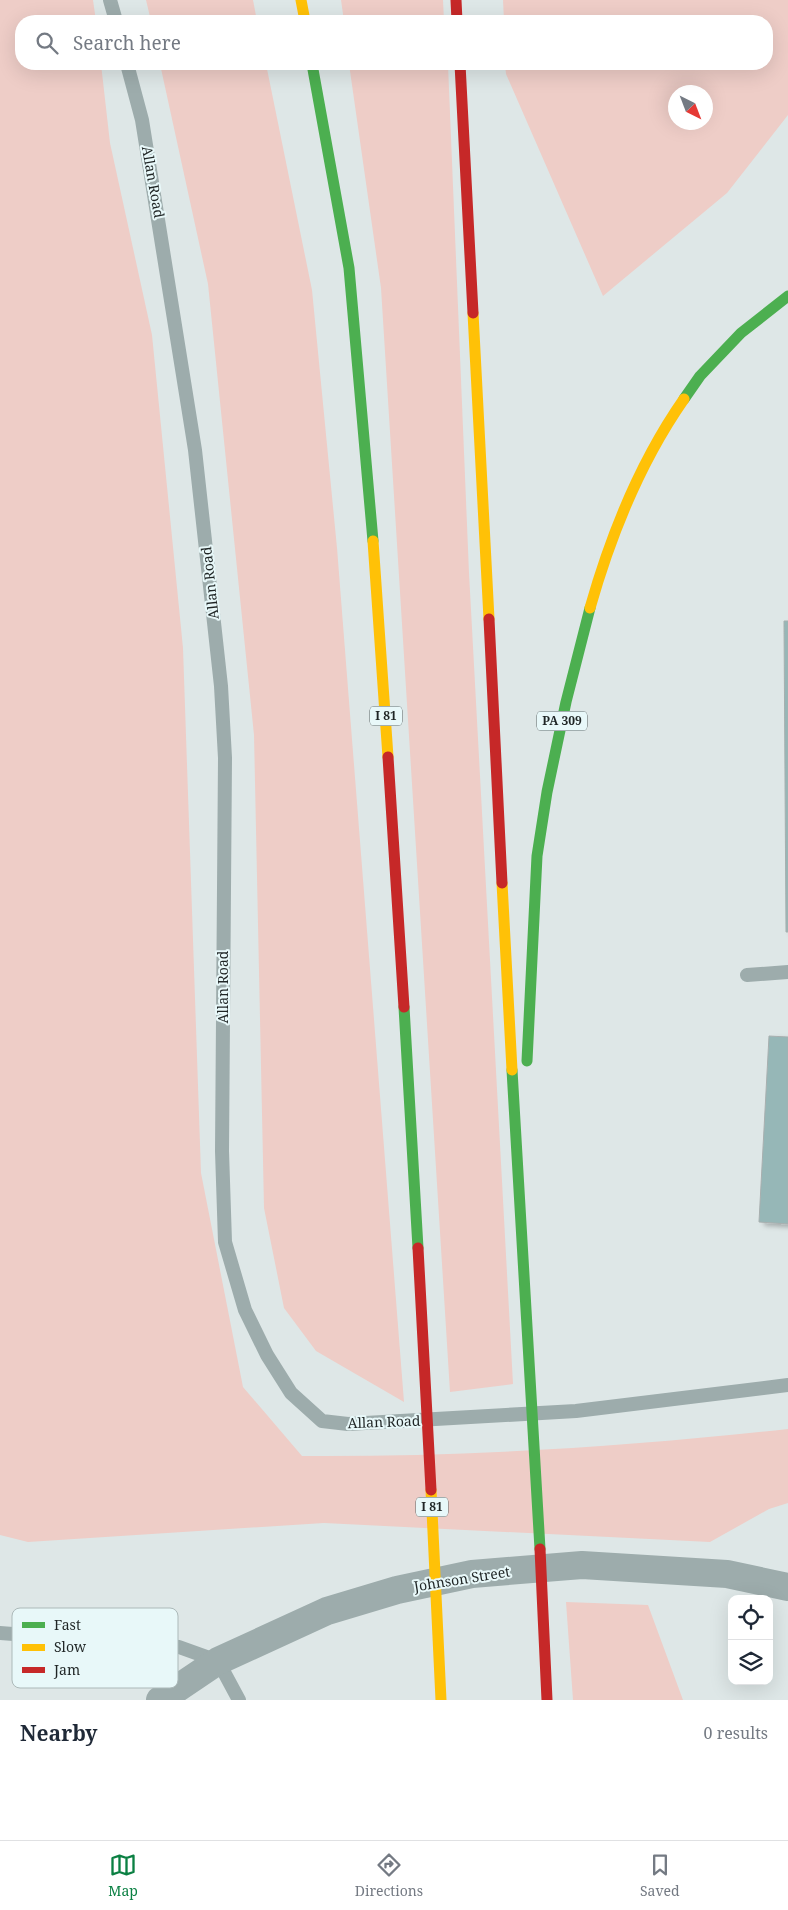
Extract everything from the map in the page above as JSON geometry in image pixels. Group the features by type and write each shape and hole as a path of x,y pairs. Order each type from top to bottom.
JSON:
{"highway":[{"path":"301,0 304,15"},
{"path":"456,0 457,15"},
{"name":"I 81","path":"313,70 349,268 380,621 426,1371 441,1700"},
{"path":"460,70 519,1212 530,1358 547,1700"},
{"name":"PA 309","path":"526,1074 537,848 557,744 583,629 604,563 633,486 657,438 682,398 726,346 764,312 788,296"},
{"path":"519,1212 525,1094"}],"street":[{"name":"Johnson Street","path":"178,1688 218,1660 327,1611 397,1590 472,1574 582,1565 727,1574 788,1587"},
{"name":"Johnson Street","path":"160,1700 177,1688"}],"lane":[{"path":"110,0 114,15"},
{"name":"Allan Road","path":"129,70 142,120 196,450 220,677 225,758 222,1151 225,1242 245,1310 264,1348 291,1393 322,1421 348,1424 576,1411 788,1385"},
{"path":"747,975 788,972"},
{"path":"178,1647 218,1660 240,1700"}],"shaded area":[{"path":"0,0 93,0 95,15 15,15 15,70 102,70 110,143 152,335 183,648 201,1173 243,1387 302,1456 424,1455 545,1450 667,1441 788,1429 788,1503 769,1509 710,1542 324,1523 28,1542 0,1535"},
{"path":"146,0 253,0 256,15 150,15"},
{"path":"341,0 443,0 444,15 343,15"},
{"path":"503,0 788,0 788,115 727,193 603,296 506,70 773,70 773,15 504,15"},
{"path":"161,70 267,70 312,290 337,548 404,1402 316,1351 284,1308 264,1208 254,735 208,284"},
{"path":"350,70 448,70 469,573 513,1384 450,1392 381,288"},
{"path":"566,1602 648,1605 683,1700 573,1700"}],"building":[{"path":"784,621 788,621 788,932 786,932"},
{"path":"769,1036 788,1037 788,1224 759,1222"}],"traffic: fast":[{"path":"313,70 349,268 373,541"},
{"path":"684,399 700,376 741,333 788,296"},
{"path":"527,1061 537,856 547,792 566,702 590,608"},
{"path":"404,1007 418,1248"},
{"path":"512,1070 540,1549"}],"traffic: slow":[{"path":"301,0 304,15"},
{"path":"473,313 489,619"},
{"path":"590,608 607,553 628,499 640,473 684,399"},
{"path":"373,541 388,757"},
{"path":"502,883 512,1070"},
{"path":"431,1490 441,1700"}],"traffic: jam":[{"path":"456,0 457,15"},
{"path":"460,70 473,313"},
{"path":"489,619 502,883"},
{"path":"388,757 404,1007"},
{"path":"418,1248 431,1490"},
{"path":"540,1549 547,1700"}]}
